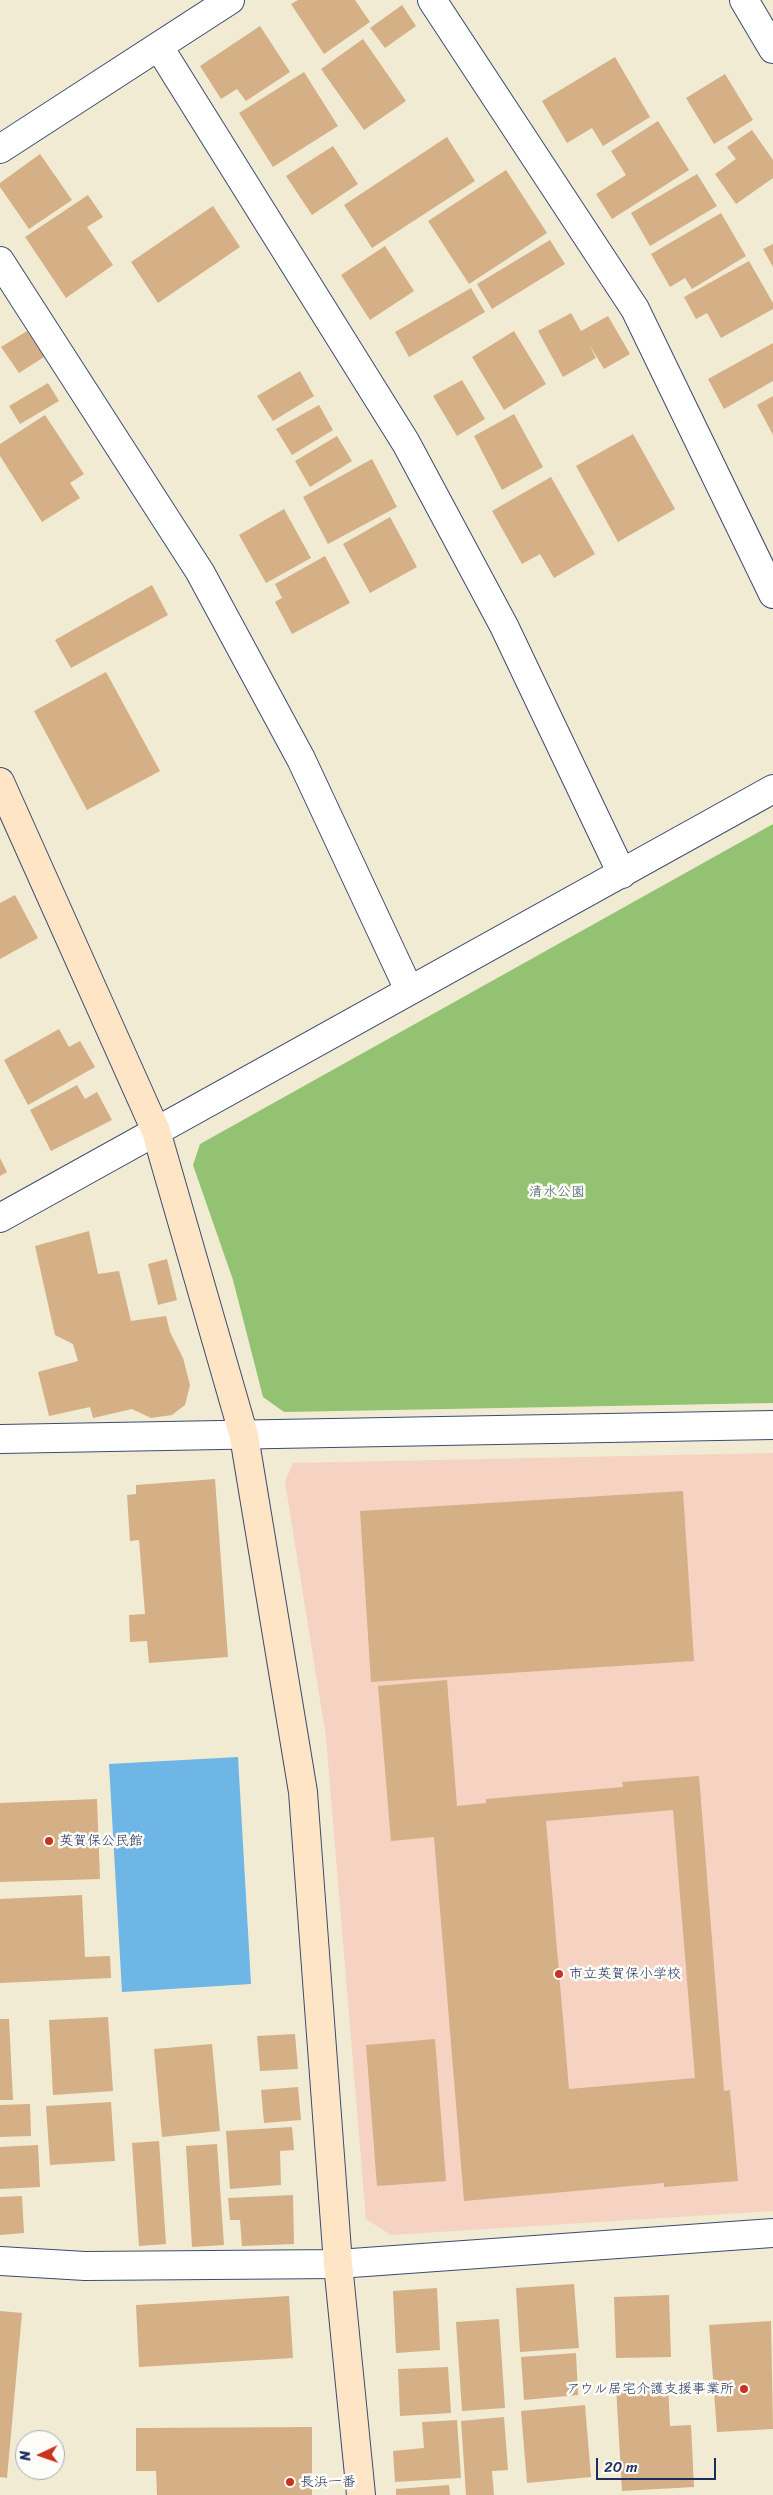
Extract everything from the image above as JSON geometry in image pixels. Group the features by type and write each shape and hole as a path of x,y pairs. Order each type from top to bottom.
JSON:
{"street":[{"path":"0,149 230,0"},
{"path":"432,0 635,309 773,594"},
{"path":"744,0 773,49"},
{"path":"159,47 406,443 504,626 622,874"},
{"path":"0,261 200,572 301,759 409,990"},
{"path":"0,782 156,1131 244,1436 303,1792 338,2264 361,2495"},
{"path":"0,1218 773,789"},
{"path":"0,1439 773,1425"},
{"path":"0,2261 85,2266 338,2264 773,2233"}],"shaded area":[{"name":"市立英賀保小学校","path":"773,1453 773,2211 391,2235 366,2219 326,1737 285,1482 293,1463"}],"green space":[{"name":"清水公園","path":"773,824 773,1403 284,1412 263,1397 233,1280 193,1165 200,1144"}],"water":[{"path":"238,1757 251,1984 122,1992 109,1764"}],"building":[{"path":"298,0 355,0 370,22 324,54 291,4"},
{"path":"402,5 416,26 385,48 370,28"},
{"path":"260,26 290,72 246,101 237,89 221,99 200,66"},
{"path":"363,39 406,101 364,130 321,69"},
{"path":"615,57 650,117 603,146 592,128 567,143 542,101"},
{"path":"304,72 338,126 273,167 239,113"},
{"path":"725,74 753,120 714,144 686,98"},
{"path":"658,121 689,170 612,219 596,194 626,175 611,151"},
{"path":"752,130 773,160 773,178 736,204 715,174 736,159 727,147"},
{"path":"447,137 475,181 372,248 344,205"},
{"path":"333,146 358,184 312,215 286,176"},
{"path":"40,154 72,200 29,229 0,187 0,183"},
{"path":"506,170 547,233 469,284 428,221"},
{"path":"697,174 717,206 650,246 631,213"},
{"path":"88,195 103,217 87,227 113,265 66,298 25,237"},
{"path":"213,206 240,247 158,303 131,262"},
{"path":"721,213 746,256 692,289 685,278 670,287 651,254"},
{"path":"550,240 565,264 492,309 477,284"},
{"path":"773,244 773,267 763,249"},
{"path":"385,246 414,291 370,320 341,275"},
{"path":"749,261 773,303 773,309 721,338 707,313 696,319 684,297"},
{"path":"471,288 485,312 409,357 395,332"},
{"path":"571,313 581,331 608,316 630,354 604,369 589,344 596,358 563,377 538,331"},
{"path":"27,331 44,357 19,373 1,347"},
{"path":"514,331 546,384 504,410 472,357"},
{"path":"773,343 773,381 724,409 708,379"},
{"path":"300,371 314,396 273,421 257,396"},
{"path":"462,380 485,419 457,436 433,396"},
{"path":"48,383 59,401 20,424 9,406"},
{"path":"773,396 773,435 757,405"},
{"path":"319,405 333,430 292,455 276,429"},
{"path":"514,414 543,467 502,490 474,436"},
{"path":"45,415 84,474 70,483 80,498 42,522 0,456 0,444"},
{"path":"633,434 675,509 618,542 576,466"},
{"path":"337,436 352,461 310,487 295,461"},
{"path":"372,459 397,507 328,544 303,497"},
{"path":"551,477 595,554 554,578 540,554 522,564 492,511"},
{"path":"284,509 311,558 266,583 239,535"},
{"path":"390,517 417,567 370,593 343,544"},
{"path":"325,556 350,603 292,634 275,602 282,598 275,584"},
{"path":"152,585 168,615 71,668 55,640"},
{"path":"106,672 160,771 87,810 34,711"},
{"path":"15,895 38,938 0,959 0,903"},
{"path":"59,1029 69,1047 80,1041 95,1067 28,1105 4,1060"},
{"path":"77,1085 85,1099 97,1092 112,1120 51,1151 30,1110"},
{"path":"0,1158 7,1172 0,1176"},
{"path":"89,1231 98,1274 119,1271 131,1321 166,1316 170,1332 183,1358 190,1385 185,1405 172,1415 151,1418 132,1409 93,1418 90,1407 49,1416 38,1372 78,1361 73,1344 55,1335 35,1246"},
{"path":"167,1259 177,1300 158,1305 148,1264"},
{"path":"215,1479 228,1657 149,1663 147,1641 130,1642 129,1615 145,1614 139,1540 130,1541 127,1495 136,1494 136,1485"},
{"path":"683,1491 694,1661 371,1682 360,1511"},
{"path":"447,1680 457,1806 486,1803 486,1799 623,1787 622,1782 699,1776 724,2091 730,2090 738,2181 664,2187 664,2183 464,2201 434,1837 391,1841 378,1686","holes":["673,1810 695,2078 569,2089 546,1821"]},
{"name":"英賀保公民館","path":"97,1799 100,1879 0,1882 0,1803"},
{"path":"82,1895 85,1957 110,1956 111,1978 0,1983 0,1899"},
{"path":"108,2017 113,2091 53,2095 49,2020"},
{"path":"0,2019 9,2019 13,2100 0,2100"},
{"path":"295,2034 298,2069 260,2071 257,2036"},
{"path":"435,2039 446,2181 377,2186 366,2045"},
{"path":"212,2044 220,2131 162,2137 154,2049"},
{"path":"298,2087 301,2120 264,2123 261,2090"},
{"path":"111,2102 115,2161 50,2165 46,2106"},
{"path":"30,2104 31,2136 0,2137 0,2105"},
{"path":"292,2127 294,2150 280,2151 281,2185 230,2189 226,2131"},
{"path":"159,2141 166,2244 139,2246 132,2143"},
{"path":"217,2144 224,2245 192,2247 186,2146"},
{"path":"38,2145 40,2187 0,2189 0,2147"},
{"path":"293,2195 294,2244 242,2246 240,2220 230,2220 228,2198"},
{"path":"22,2196 24,2233 0,2235 0,2197"},
{"path":"574,2284 579,2348 520,2352 516,2288"},
{"path":"437,2288 440,2350 396,2353 393,2291"},
{"path":"669,2295 671,2357 616,2358 614,2297"},
{"path":"289,2296 293,2358 139,2367 136,2305"},
{"path":"0,2311 22,2313 7,2478 0,2477"},
{"path":"499,2319 505,2408 462,2411 456,2322"},
{"name":"アウル居宅介護支援事業所","path":"771,2321 773,2429 717,2432 709,2325"},
{"path":"576,2353 578,2395 524,2400 521,2357"},
{"path":"448,2367 451,2413 400,2416 398,2369"},
{"path":"668,2384 670,2426 691,2425 694,2487 622,2491 616,2386"},
{"path":"585,2405 591,2477 527,2483 521,2411"},
{"path":"504,2417 508,2470 492,2471 494,2495 466,2495 461,2421"},
{"path":"457,2420 461,2478 395,2482 393,2451 424,2448 422,2422"},
{"path":"312,2427 312,2495 157,2495 156,2471 136,2471 136,2428"},
{"path":"449,2485 450,2495 396,2495 396,2489"}],"place":[{"name":"英賀保公民館","path":"49,1841"},
{"name":"市立英賀保小学校","path":"559,1974"},
{"name":"アウル居宅介護支援事業所","path":"744,2389"},
{"name":"長浜一番","path":"290,2482"}]}
